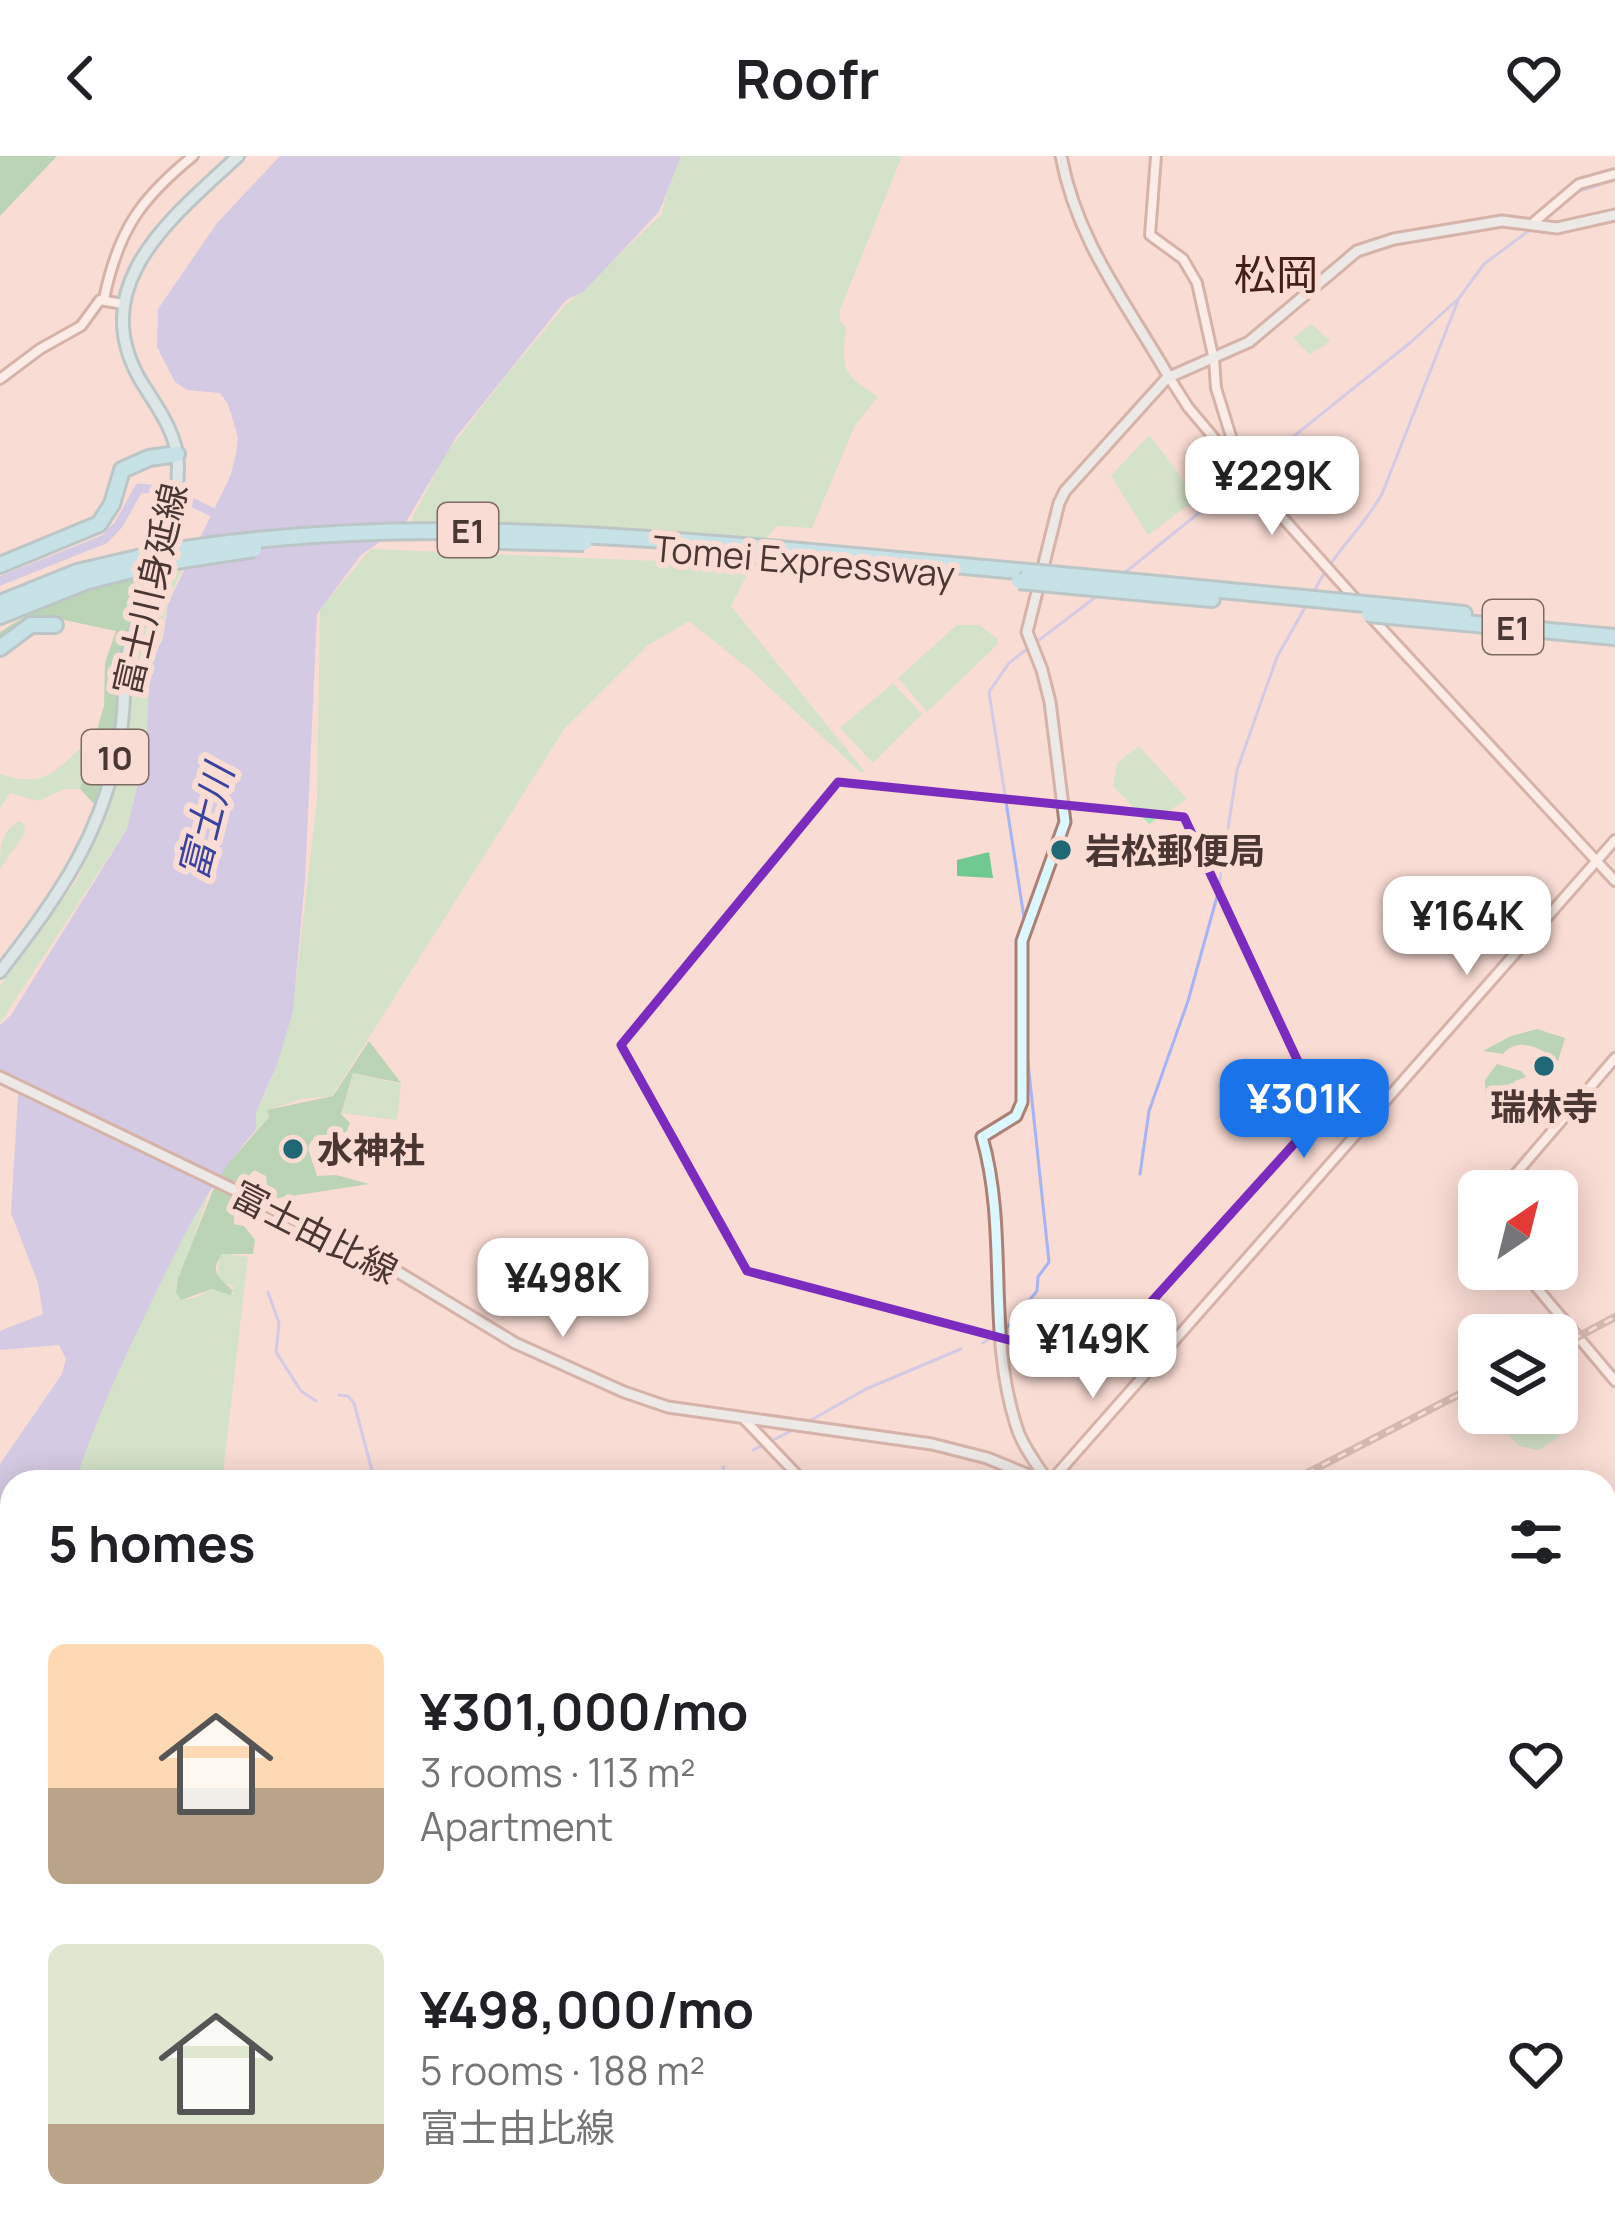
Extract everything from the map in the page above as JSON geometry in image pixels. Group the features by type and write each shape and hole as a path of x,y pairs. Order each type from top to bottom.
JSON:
{"highway":[{"path":"0,560 77,536 104,519 118,476 127,466 177,454"},
{"name":"Tomei Expressway","path":"0,601 77,572 277,538 453,530 557,532 1615,632"},
{"path":"0,626 70,592 152,561"},
{"name":"Tomei Expressway","path":"0,616 63,589 152,561"},
{"path":"0,648 31,625 55,625"}],"main road":[{"path":"123,304 154,238 238,156"},
{"path":"1061,156 1069,195 1087,242 1169,377"},
{"path":"1041,1470 1016,1427 1007,1387 992,1186 982,1137 1016,1116 1022,1102 1022,941 1065,829 1050,702 1027,632 1060,498 1169,377 1249,342 1366,247 1502,221 1558,227 1615,215"},
{"name":"富士川身延線","path":"0,972 69,879 102,810 121,729 131,641 157,584 173,519 177,454 156,403 129,358 123,340 123,304"},
{"name":"富士由比線","path":"0,1077 370,1255 503,1336 606,1384 668,1407 932,1444 1018,1470"}],"street":[{"path":"104,299 115,254 133,216 156,186 193,156"},
{"path":"1156,156 1150,236 1191,268 1214,360 1216,388 1242,472"},
{"path":"1539,224 1579,184 1615,174"},
{"path":"0,379 81,326 96,303 104,299 123,304"},
{"path":"1169,377 1242,472 1615,881"},
{"path":"1059,1470 1615,840"},
{"path":"1519,1170 1615,1058"},
{"path":"1539,1290 1615,1381"},
{"path":"743,1418 792,1470"}],"highlighted area":[{"path":"838,782 1184,817 1322,1113 1096,1363 747,1271 621,1045"}],"green space":[{"path":"0,156 57,156 0,216"},
{"path":"677,156 902,156 840,310 840,321 846,327 847,369 878,397 855,425 812,528 776,526 766,539 668,530 411,521 445,455 508,373 565,306 661,215"},
{"path":"1312,324 1330,341 1310,355 1293,338"},
{"path":"1149,435 1194,501 1148,535 1111,476"},
{"path":"371,549 752,565 731,606 865,772 689,621 647,646 565,728 332,1096 301,1099 268,1110 269,1116 256,1131 256,1112 274,1073 294,1000 317,800 320,609"},
{"path":"183,568 168,600 150,665 146,749 127,829 0,1023 0,986 77,880 103,824 129,720 142,625 169,569"},
{"path":"161,571 136,615 118,746 95,805 80,789 104,706 105,663 116,631 50,617 0,638 0,632 77,591 119,577"},
{"path":"957,625 979,625 998,644 927,712 898,678"},
{"path":"893,683 922,714 873,763 840,728"},
{"path":"92,738 95,743 80,789 64,789 39,801 10,793 0,808 0,774 41,778"},
{"path":"1139,746 1187,799 1149,824 1113,786 1117,763"},
{"path":"19,821 25,833 0,869 2,841"},
{"path":"989,852 993,878 957,876 957,860"},
{"path":"1537,1029 1565,1038 1558,1061 1523,1045 1503,1054 1483,1051 1511,1036"},
{"path":"369,1041 401,1083 353,1073 341,1114 350,1123 346,1133 337,1139 311,1141 308,1148 317,1176 336,1175 369,1184 278,1198 267,1188 266,1176 254,1170 240,1186 218,1175 269,1117 267,1110 333,1096"},
{"path":"1497,1064 1526,1077 1515,1081 1509,1102 1492,1123 1486,1120 1493,1107 1486,1103 1485,1080"},
{"path":"353,1073 401,1084 397,1120 342,1113"},
{"path":"215,1185 233,1194 234,1224 244,1226 255,1240 253,1254 222,1254 218,1261 216,1271 233,1291 230,1295 212,1289 181,1300 176,1293 178,1279"},
{"path":"211,1186 176,1293 181,1300 212,1289 234,1294 233,1286 218,1281 219,1253 248,1257 223,1470 76,1470 146,1286"},
{"path":"1507,1434 1561,1436 1539,1450 1519,1446"}],"water":[{"name":"富士川","path":"280,156 681,156 659,212 584,291 566,300 457,436 404,525 361,555 317,614 305,880 293,1011 256,1112 256,1130 210,1191 174,1256 110,1391 79,1470 0,1470 62,1374 66,1359 59,1345 0,1350 0,1331 43,1314 38,1283 11,1213 19,1079 0,1070 0,1025 11,1015 127,829 146,749 150,664 163,638 168,603 230,477 238,437 228,404 220,393 187,390 175,382 157,347 158,309 217,223"}],"waterway":[{"path":"1573,193 1615,180"},
{"path":"1542,221 1562,203"},
{"path":"1312,596 1382,494 1459,298 1484,264 1534,227"},
{"path":"1248,473 1459,298"},
{"path":"1122,575 1241,479"},
{"path":"0,581 105,539 139,488 169,491 222,517"},
{"path":"1025,924 989,692 1009,663 1101,593"},
{"path":"1140,1174 1149,1111 1188,1001 1218,893 1237,770 1277,657 1307,604"},
{"path":"1003,1332 1037,1291 1038,1277 1049,1262 1027,1053"},
{"path":"268,1292 279,1323 276,1352 301,1391 316,1401"},
{"path":"983,1343 994,1336"},
{"path":"806,1423 866,1389 961,1349"},
{"path":"339,1395 354,1403 372,1470"},
{"path":"753,1450 797,1428"}],"railway":[{"path":"1578,1337 1615,1317"},
{"path":"1313,1470 1458,1395"}],"place":[{"name":"岩松郵便局","path":"1061,850"},
{"name":"瑞林寺","path":"1544,1066"},
{"name":"水神社","path":"293,1149"}],"district":[{"name":"松岡","path":"1276,274"}]}
